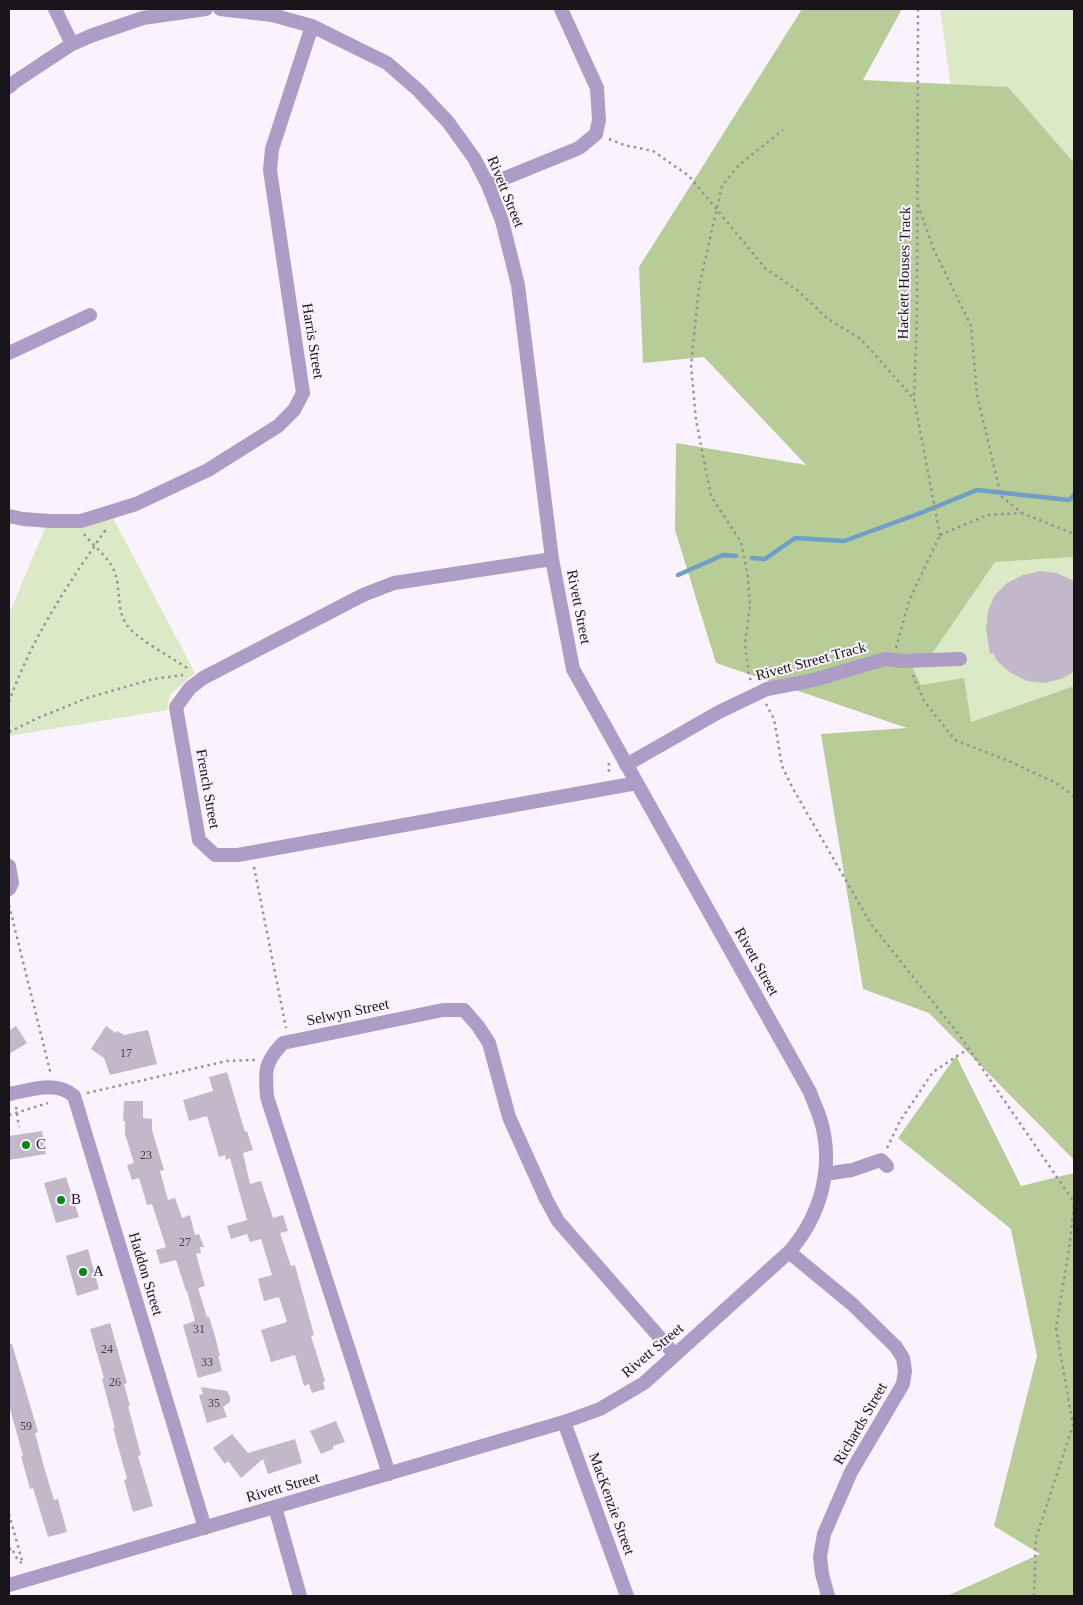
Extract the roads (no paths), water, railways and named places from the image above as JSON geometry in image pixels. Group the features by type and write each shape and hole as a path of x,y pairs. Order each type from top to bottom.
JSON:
{"street":[{"path":"55,9 72,44"},
{"path":"9,88 16,80 72,44 143,18 206,9"},
{"name":"Rivett Street","path":"10,1587 29,1573 205,1528 564,1422 600,1409 644,1383 789,1252 802,1238 813,1217 823,1189 825,1174 824,1134 821,1119 810,1092 573,669 552,560 518,285 502,221 488,185 474,158 448,122 418,90 387,63 312,26 272,15 220,9"},
{"path":"488,185 579,148 596,134 600,120 597,88 561,9"},
{"name":"Harris Street","path":"9,516 50,521 81,521 136,504 208,470 278,426 294,410 303,392 270,170 272,150 312,26"},
{"path":"9,353 90,315"},
{"name":"French Street","path":"552,560 394,584 363,595 203,678 190,688 176,708 199,840 215,855 238,855 637,783"},
{"name":"Rivett Street Track","path":"626,765 719,712 767,689 814,680 885,659 902,661 960,659"},
{"path":"9,866 12,884 9,889"},
{"name":"Selwyn Street","path":"389,1474 267,1097 265,1074 270,1057 283,1043 443,1010 464,1010 489,1043 509,1117 558,1221 675,1355"},
{"name":"Haddon Street","path":"11,1094 53,1086 67,1089 74,1096 205,1528"},
{"path":"825,1174 884,1163"},
{"name":"Richards Street","path":"789,1252 852,1304 887,1337 903,1358 905,1370 903,1384 851,1472 824,1534 820,1557 828,1596"},
{"name":"MacKenzie Street","path":"564,1422 627,1596"},
{"path":"275,1507 300,1596"}],"waterway":[{"path":"752,558 765,559 795,538 844,541 977,490 1069,500 1074,495"},
{"path":"678,575 723,555 736,556"}],"place":[{"name":"C","path":"26,1145"},
{"name":"B","path":"61,1200"},
{"name":"A","path":"83,1272"}]}
